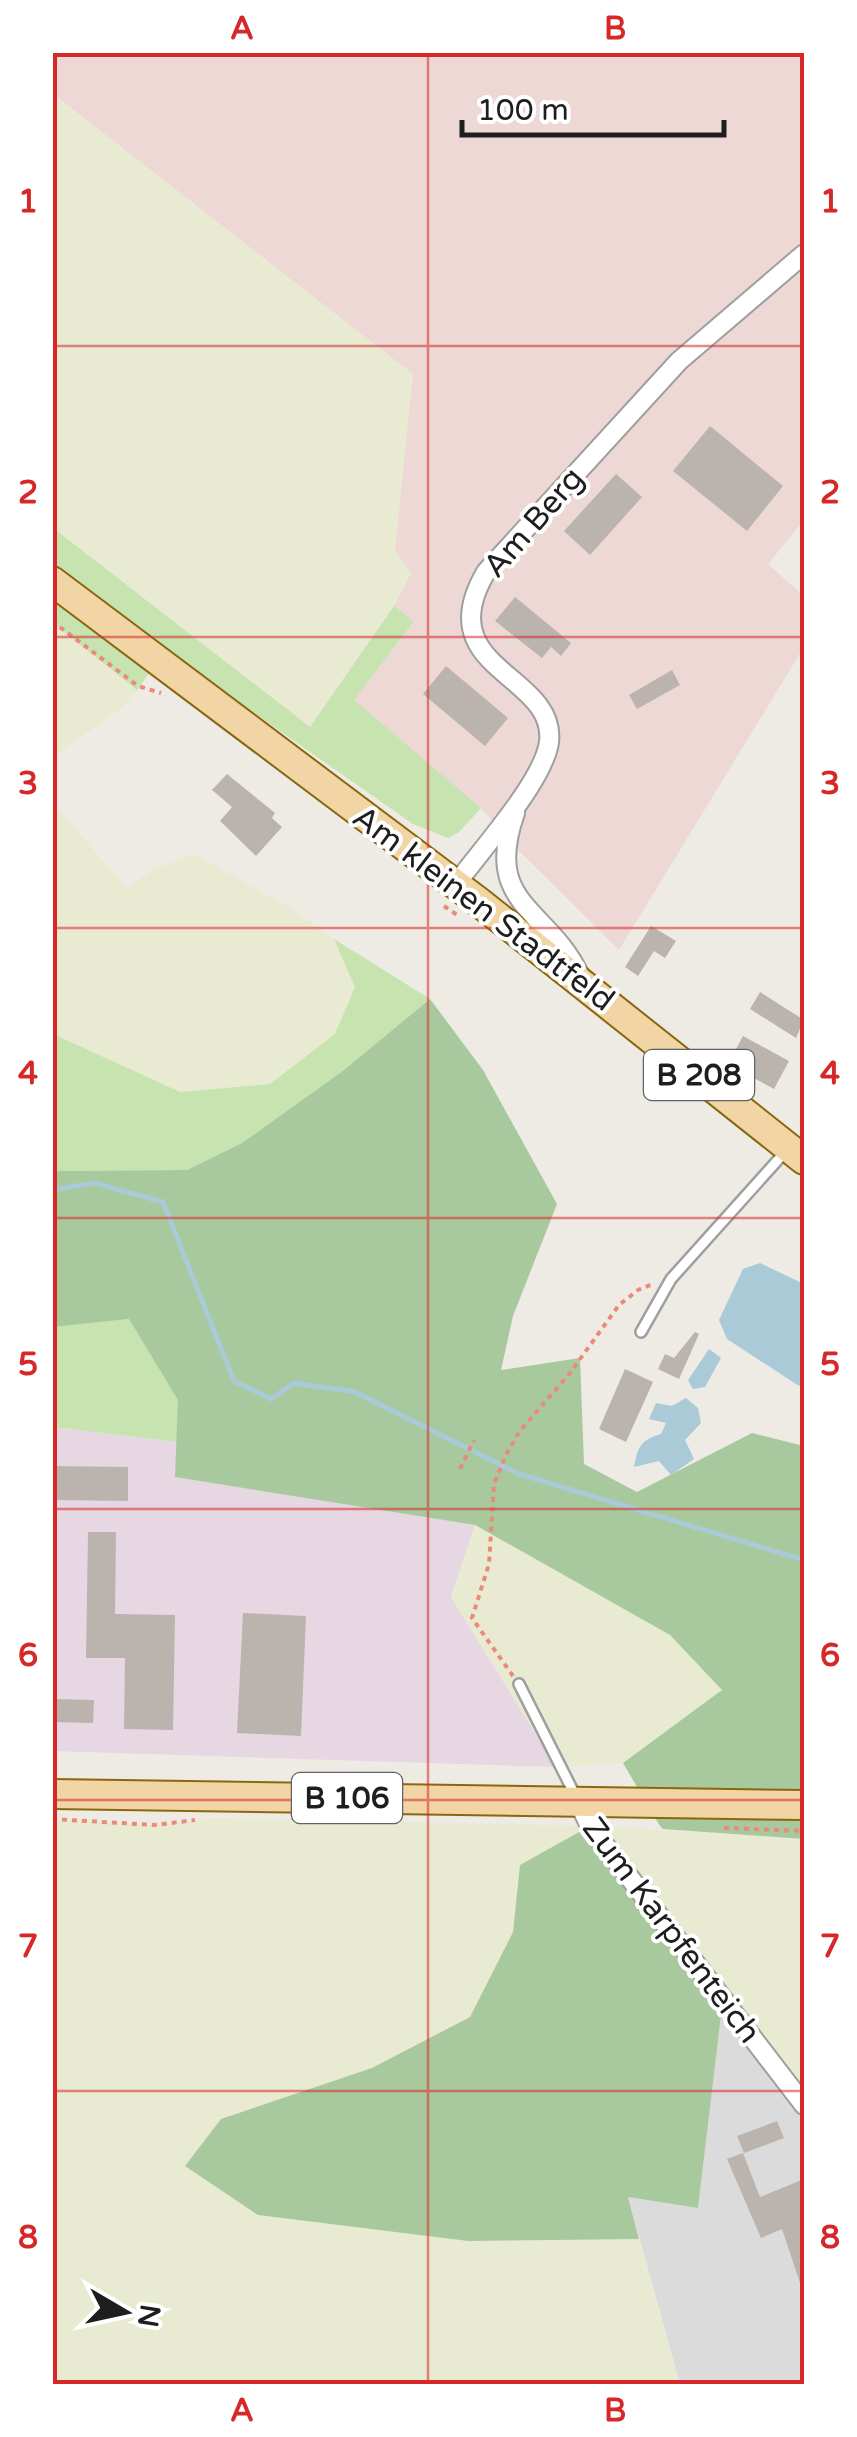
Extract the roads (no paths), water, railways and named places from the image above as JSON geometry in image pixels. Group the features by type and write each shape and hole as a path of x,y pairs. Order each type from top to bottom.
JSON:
{"main road":[{"name":"Am kleinen Stadtfeld","path":"52,581 456,884 797,1153"},
{"name":"B 106","path":"52,1794 804,1805"}],"street":[{"name":"Am Berg","path":"456,884 544,762 550,739 538,704 492,663 474,637 471,604 476,588 486,572 679,361 804,254"},
{"path":"520,798 506,840 507,876 526,910 562,947 582,982"},
{"name":"Zum Karpfenteich","path":"578,1801 590,1826 804,2104"}],"lane":[{"path":"642,1332 672,1280 797,1153"},
{"path":"519,1684 578,1801"}],"water":[{"path":"760,1263 804,1284 804,1378 799,1386 727,1339 719,1320 743,1269"},
{"path":"709,1349 721,1358 705,1387 693,1389 688,1380"},
{"path":"686,1398 698,1408 701,1423 685,1440 694,1459 671,1475 659,1461 634,1467 641,1445 661,1434 666,1423 649,1419 656,1403 672,1406"}],"waterway":[{"path":"52,1190 94,1183 163,1202 234,1381 271,1399 294,1383 355,1392 519,1474 804,1560"}]}
